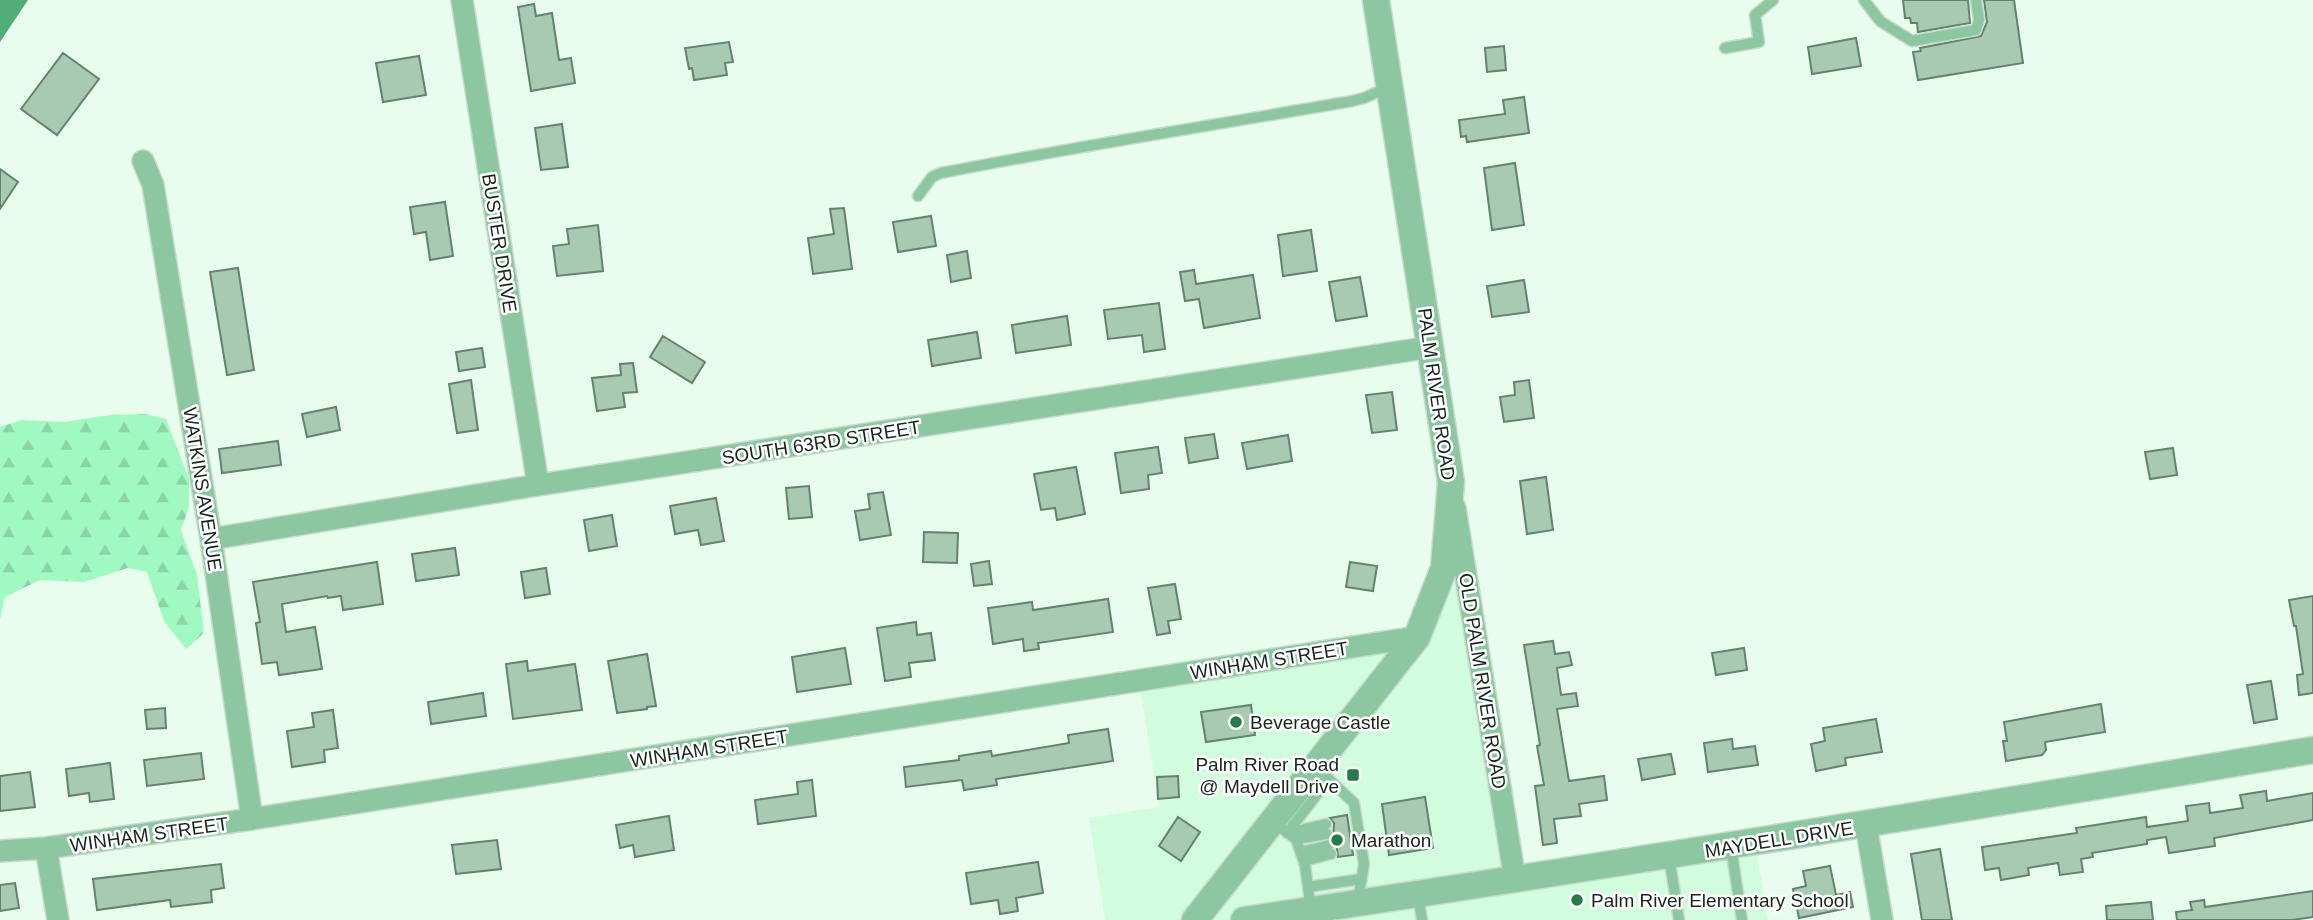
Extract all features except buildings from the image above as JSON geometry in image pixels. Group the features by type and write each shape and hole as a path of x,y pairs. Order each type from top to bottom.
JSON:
{"street":[{"name":"BUSTER DRIVE","path":"462,0 538,485"},
{"name":"PALM RIVER ROAD","path":"1195,920 1285,831 1417,636 1444,568 1451,482 1376,0"},
{"name":"WATKINS AVENUE","path":"143,161 153,185 211,539 252,819"},
{"name":"SOUTH 63RD STREET","path":"211,539 538,485 1431,347"},
{"name":"OLD PALM RIVER ROAD","path":"1451,482 1515,880"},
{"name":"WINHAM STREET","path":"0,851 46,848 252,819 1417,636"},
{"name":"MAYDELL DRIVE","path":"1244,920 1285,917 1310,899 1360,891 1420,907 1515,880 1866,825 2313,750"},
{"path":"1866,825 1882,920"},
{"path":"46,848 58,920"}],"lane":[{"path":"1725,48 1759,42 1755,15 1773,0"},
{"path":"1864,0 1880,21 1912,41 1976,30 1979,20 1976,0"},
{"path":"918,196 932,177 941,173 1065,148 1143,138 1352,101 1390,86"},
{"path":"1322,773 1354,803 1355,835 1364,863 1360,891"},
{"path":"1285,831 1328,839 1302,856"},
{"path":"1285,831 1302,856 1310,899"},
{"path":"1731,846 1742,920"},
{"path":"1669,856 1679,920"}],"shaded area":[{"path":"0,0 28,0 0,42"},
{"path":"1451,536 1515,880 1755,844 1768,920 1202,920 1411,649"},
{"path":"1412,640 1192,920 1105,920 1089,818 1159,807 1139,681"}],"green space":[{"path":"145,414 166,419 189,479 189,507 181,530 197,575 204,633 186,649 164,621 147,572 128,568 84,582 40,580 5,597 0,619 0,427 22,420 63,422 111,415"}],"place":[{"name":"Beverage Castle","path":"1236,722"},
{"name":"Palm River Road @ Maydell Drive","path":"1353,775"},
{"name":"Marathon","path":"1337,840"},
{"name":"Palm River Elementary School","path":"1577,900"}]}
